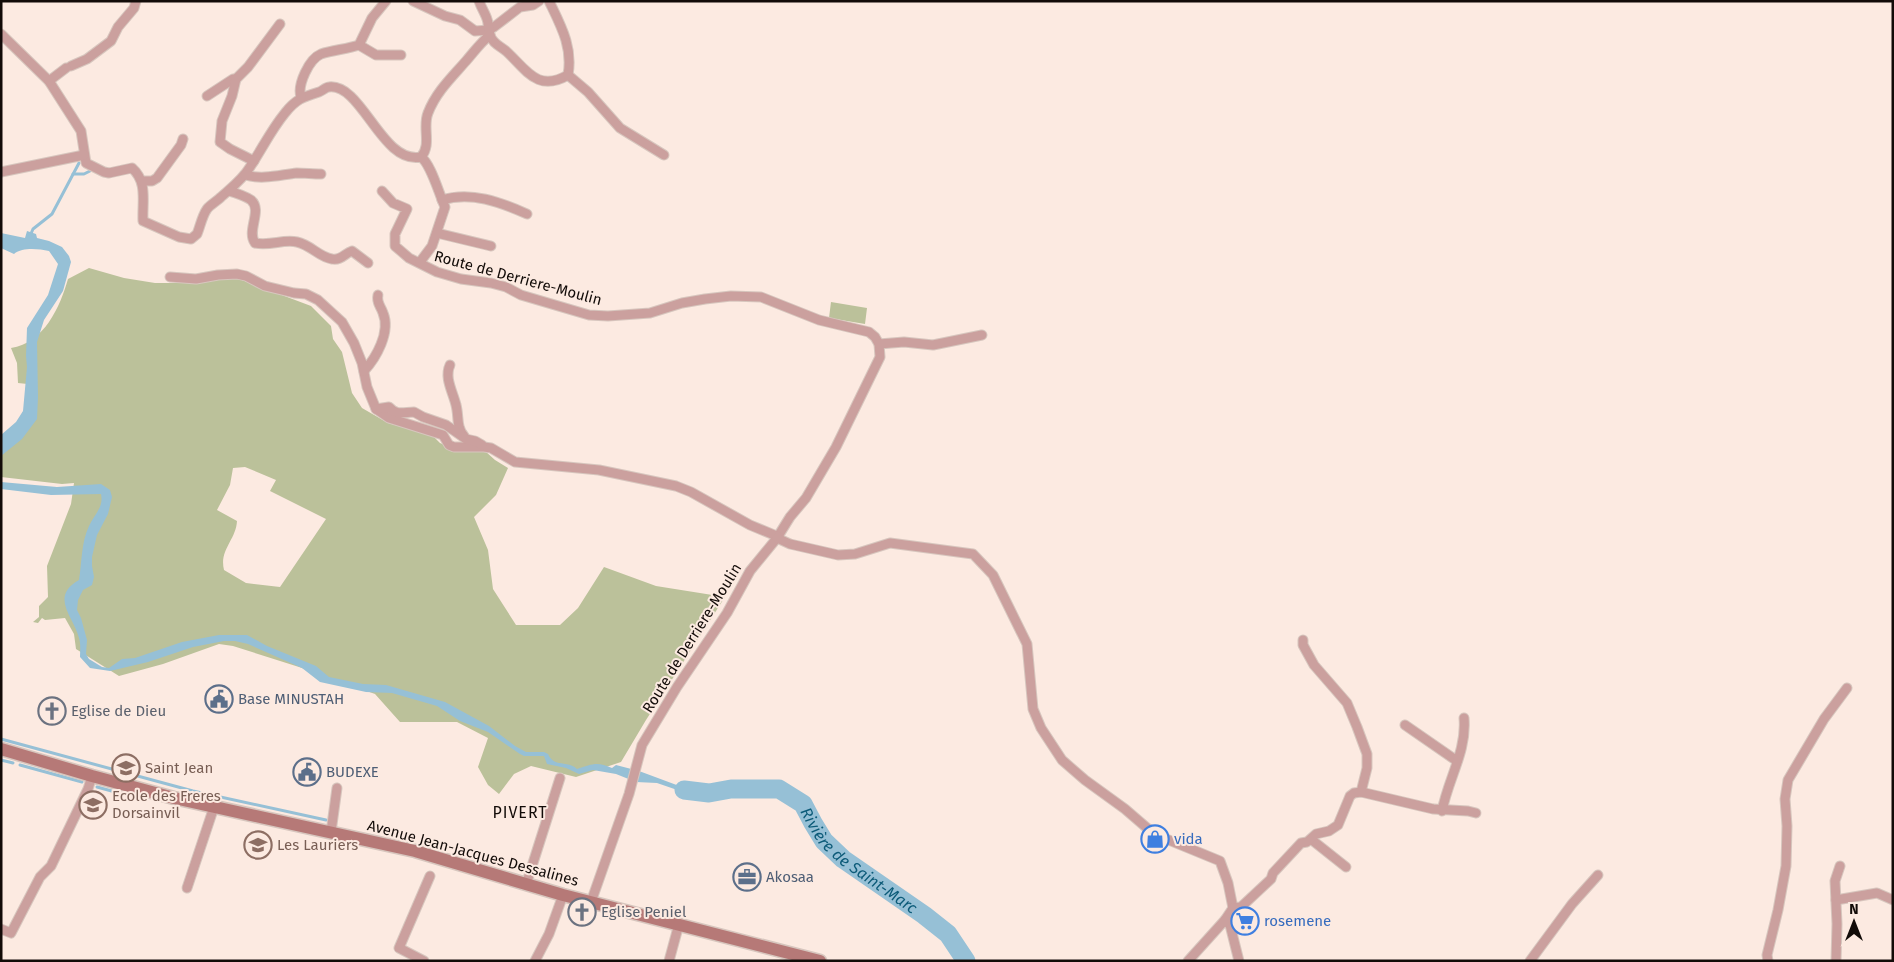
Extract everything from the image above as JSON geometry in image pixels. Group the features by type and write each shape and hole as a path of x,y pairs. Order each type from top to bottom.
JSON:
{"street":[{"path":"49,81 68,67 87,59 111,41 118,27 134,8 136,1"},
{"path":"359,44 372,18 386,1"},
{"path":"414,1 445,16 460,20 475,30 489,33"},
{"path":"479,1 487,20 489,33 496,44 536,80 551,81 562,79 568,75 571,60 563,32 549,1"},
{"path":"1,34 49,81 81,131 86,163 109,173 132,168 142,181 143,221 187,239 198,234 207,208 229,191 245,175 272,130 286,112 301,97 329,87 350,94 365,115 373,122 377,131 402,154 420,157 425,153 427,142 425,126 432,105 453,74 489,33 520,7 533,5 539,1"},
{"path":"207,96 233,79 236,79 248,67 280,24"},
{"path":"301,97 300,84 302,77 320,54 359,44 376,55 402,55"},
{"path":"568,75 588,92 620,128 664,155"},
{"path":"236,79 232,96 222,121 220,142 254,161"},
{"path":"142,181 152,181 157,178 181,145 183,139"},
{"path":"1,172 84,154"},
{"path":"420,157 427,164 429,171 436,180 445,207 432,246 420,262"},
{"path":"245,175 271,178 298,173 321,174"},
{"path":"229,191 252,201 255,205 251,237 255,243 265,245 298,242 332,260 342,258 347,252 352,251 368,263"},
{"name":"Route de Derriere-Moulin","path":"382,191 393,203 407,209 395,234 395,246 409,258 444,275 506,286 521,295 589,315 608,316 650,313 682,303 705,299 731,296 761,297 819,320 869,332 879,344 880,357 836,447 806,498 790,518 778,538 750,571 727,613 648,734 639,754 629,794 591,902"},
{"path":"442,200 454,196 490,200 527,214"},
{"path":"437,233 492,246"},
{"path":"170,277 196,279 237,274 246,276 265,286 306,294 318,300 342,322 354,343 364,371 367,387 376,409 389,418 443,435 449,445 454,447 491,448 515,462 599,470 676,486 790,544 838,556 855,554 890,543 973,554 992,575 1027,644 1033,709 1041,728 1062,760 1147,828 1164,838 1220,861 1228,883 1233,908"},
{"path":"364,371 378,351 385,327 383,312 378,305 378,294"},
{"path":"879,344 904,342 933,345 982,335"},
{"path":"450,365 448,376 457,406 461,433 466,439"},
{"path":"376,409 389,407 396,412 405,414 414,412 446,424 466,439 475,441 484,447"},
{"path":"1303,640 1303,645 1314,665 1347,703 1357,728 1367,758 1367,768 1360,792"},
{"path":"1768,961 1767,955 1786,866 1787,826 1785,788 1824,719 1846,688"},
{"path":"1442,811 1444,798 1462,752 1464,718"},
{"path":"1405,725 1457,761"},
{"name":"Avenue Jean-Jacques Dessalines","path":"1,748 92,776 214,806 415,851 563,895 820,961"},
{"path":"1,929 11,933 40,877 51,866 88,789 92,776"},
{"path":"526,884 560,778"},
{"path":"330,832 338,788"},
{"path":"1188,961 1225,920 1233,908 1241,906 1271,879 1273,873 1301,843 1312,840 1316,834 1338,825 1350,796 1354,793 1360,792 1442,811 1468,811 1476,813"},
{"path":"188,888 214,806"},
{"path":"1312,840 1346,867"},
{"path":"1836,961 1835,881 1840,866"},
{"path":"1530,961 1572,904 1598,875"},
{"path":"424,961 399,948 430,876"},
{"path":"1836,900 1877,892 1893,900"},
{"path":"535,961 549,934 563,895"},
{"path":"1225,920 1230,925 1239,961"},
{"path":"669,961 679,924"}],"green space":[{"path":"89,268 124,278 155,283 183,283 234,277 311,306 331,326 333,339 342,352 352,393 362,408 388,423 433,436 440,443 459,451 485,451 508,468 496,495 474,517 488,550 493,589 516,625 560,625 578,608 604,567 656,586 725,597 621,762 576,777 531,766 514,774 499,794 488,785 478,767 488,738 457,722 400,722 375,694 299,667 233,646 219,644 163,664 119,676 76,649 74,634 65,618 45,620 42,618 38,623 33,622 39,617 39,606 48,597 47,566 71,504 74,483 62,484 1,477 1,454 37,385 18,383 17,363 11,348 23,345 33,339 49,322 60,301 68,279","holes":["245,467 276,480 270,491 326,519 280,587 246,583 224,570 224,557 234,534 237,521 217,510 230,485 233,468"]},
{"path":"831,302 867,308 865,324 829,318"}],"water":[{"path":"27,231 36,234 37,238 62,247 71,262 63,291 44,320 37,342 37,419 22,439 1,456 1,435 16,422 23,411 27,367 27,328 48,295 58,264 49,251 26,249 14,254 1,248 1,233 25,238"},
{"path":"1,482 57,487 101,484 110,490 112,497 108,514 97,535 92,557 94,577 92,585 83,590 78,600 77,610 87,640 86,654 89,659 102,667 109,668 122,659 135,658 182,642 219,635 247,635 267,646 316,666 329,677 363,684 386,685 445,702 489,726 526,752 544,752 557,763 570,765 577,769 594,764 602,764 612,768 616,765 639,771 682,787 709,793 705,795 686,793 657,783 636,782 616,774 593,770 579,774 566,768 547,764 544,756 524,756 488,732 460,721 437,706 392,693 366,692 320,682 302,668 248,644 235,641 224,641 193,647 148,662 110,671 90,668 80,657 79,638 64,600 70,587 79,580 84,539 100,507 101,494 51,495 1,489"}],"waterway":[{"path":"30,236 33,229 52,214 79,163"},
{"path":"73,174 84,174 90,171"},
{"path":"1,739 193,791 326,820"},
{"path":"1,760 13,763"},
{"path":"20,765 82,782"},
{"path":"97,787 119,793"},
{"name":"Rivière de Saint-Marc","path":"684,790 709,793 731,789 779,789 803,804 824,841 843,859 924,915 948,934 966,961"}],"place":[{"name":"Base MINUSTAH","path":"219,699"},
{"name":"Eglise de Dieu","path":"52,711"},
{"name":"Saint Jean","path":"126,768"},
{"name":"BUDEXE","path":"307,772"},
{"name":"Ecole des Freres Dorsainvil","path":"93,805"},
{"name":"vida","path":"1155,839"},
{"name":"Les Lauriers","path":"258,845"},
{"name":"Akosaa","path":"747,877"},
{"name":"Eglise Peniel","path":"582,912"},
{"name":"rosemene","path":"1245,921"}],"district":[{"name":"PIVERT","path":"520,812"}]}
